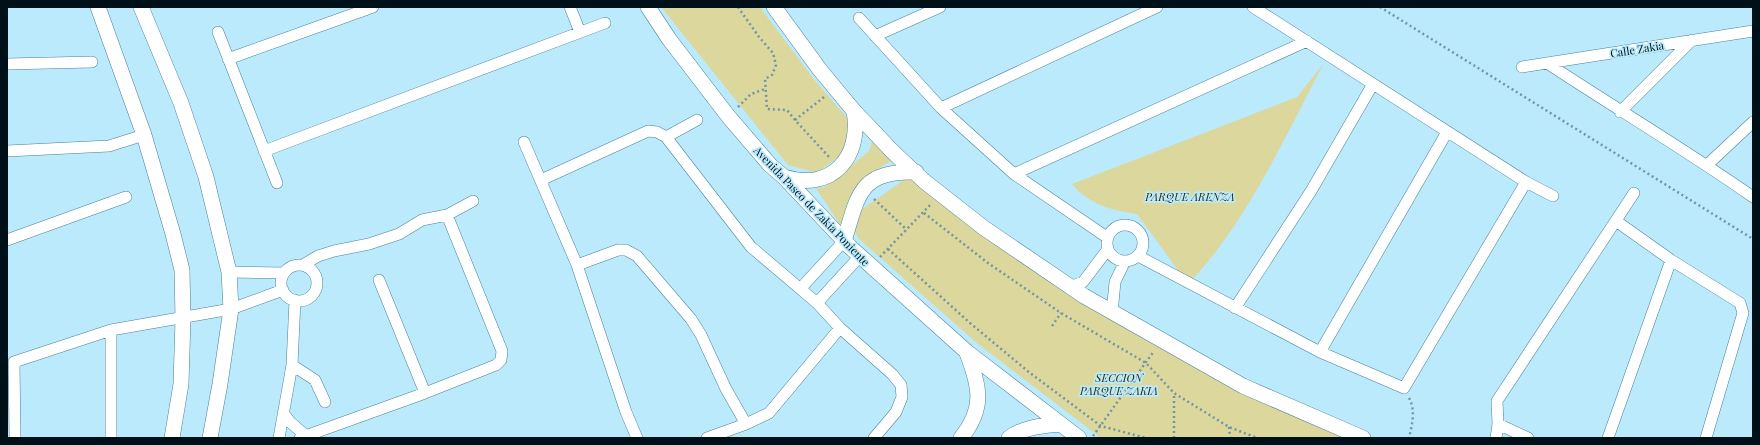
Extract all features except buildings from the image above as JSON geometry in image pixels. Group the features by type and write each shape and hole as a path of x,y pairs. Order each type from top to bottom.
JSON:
{"street":[{"path":"98,7 144,135 182,270 183,319 181,384 172,438"},
{"path":"141,7 180,103 206,177 229,272 231,310 210,438"},
{"path":"228,59 373,7"},
{"path":"570,7 580,32"},
{"name":"Avenida Paseo de Zakia Poniente","path":"648,7 669,40 728,116 770,165 784,177 844,241 967,352 1079,438"},
{"path":"774,7 835,88 892,152 940,194 984,228 1070,287 1112,313 1243,386 1363,438"},
{"path":"876,36 940,7"},
{"path":"941,108 1157,7"},
{"path":"1253,7 1526,182 1553,196"},
{"path":"859,18 941,108 1014,174 1108,238"},
{"path":"264,151 605,23"},
{"name":"Calle Zakia","path":"1522,67 1753,31"},
{"path":"218,32 277,183"},
{"path":"1620,112 1692,40"},
{"path":"1014,174 1307,41"},
{"path":"7,64 92,62"},
{"path":"1546,63 1620,112 1707,165 1753,197"},
{"path":"1235,308 1312,191 1373,84"},
{"path":"784,177 798,181 806,181 828,176 840,168 851,152 856,134 854,111"},
{"path":"666,137 697,120"},
{"path":"1707,165 1753,122"},
{"path":"542,180 648,131 657,132 666,137 752,246 801,288 840,328 892,374 901,385 902,397 896,412 874,438"},
{"path":"1320,352 1447,132"},
{"path":"7,151 109,146 144,135"},
{"path":"524,142 542,180 577,265 636,438"},
{"path":"801,288 844,241 852,210 863,189 871,181 885,174 916,172"},
{"path":"1138,256 1320,352 1404,388 1526,182"},
{"path":"1496,438 1498,424 1497,402 1634,193"},
{"path":"7,240 126,197"},
{"path":"304,265 313,271 318,281 315,292 306,299 295,300 288,296 283,290 281,281 284,273 292,266 304,265 318,256 334,250 369,244 399,234 422,220 447,216 472,201"},
{"path":"283,413 303,437 425,394 496,365 501,360 502,351 447,216"},
{"path":"1616,221 1671,260 1740,303 1743,313 1706,438"},
{"path":"1117,227 1131,227 1137,230 1141,236 1143,243 1142,250 1138,256 1132,260 1125,262 1117,260 1111,255 1108,249 1108,238 1111,232 1117,227"},
{"path":"1070,287 1083,282 1108,249"},
{"path":"577,265 618,250 626,250 637,256 691,319 701,335 726,389 746,424"},
{"path":"817,303 860,256"},
{"path":"1608,438 1671,260"},
{"path":"1112,313 1115,282 1125,262"},
{"path":"229,272 284,273"},
{"path":"379,280 425,394"},
{"path":"15,438 11,363 110,330 231,310 283,290"},
{"path":"279,438 292,365 295,300"},
{"path":"707,438 746,424 769,413 840,328"},
{"path":"110,330 111,438"},
{"path":"961,438 976,416 978,397 976,376 967,352"},
{"path":"292,365 315,380 325,402"},
{"path":"1009,438 1016,432 1060,424"},
{"path":"1498,424 1527,438"}],"path":[{"path":"738,7 759,37 773,53 776,65 772,75 765,80 767,109 787,110 840,168"},
{"path":"1380,7 1753,239"},
{"path":"795,120 835,88"},
{"path":"728,116 752,94 765,89"},
{"path":"863,189 907,230"},
{"path":"872,266 924,213 940,194"},
{"path":"924,213 988,263 1061,313 1146,363 1174,393 1230,427 1257,438"},
{"path":"888,249 976,328 1030,373 1101,426 1146,438"},
{"path":"1052,326 1061,313"},
{"path":"1091,438 1162,340"},
{"path":"1404,388 1411,402 1413,420 1409,438"},
{"path":"1174,393 1174,438"},
{"path":"1230,427 1230,438"}],"green space":[{"path":"661,7 760,7 816,82 851,122 845,152 817,173 788,165"},
{"name":"PARQUE ARENZA","path":"1324,63 1280,149 1248,205 1212,257 1191,281 1183,277 1137,214 1118,211 1094,202 1072,184 1297,97"},
{"path":"873,139 897,158 879,168 854,188 844,215 846,234 816,188 825,187 869,151"},
{"name":"SECCION PARQUE ZAKIA","path":"908,177 1053,281 1244,395 1350,438 1101,438 978,344 858,238 852,225 858,212"}]}
